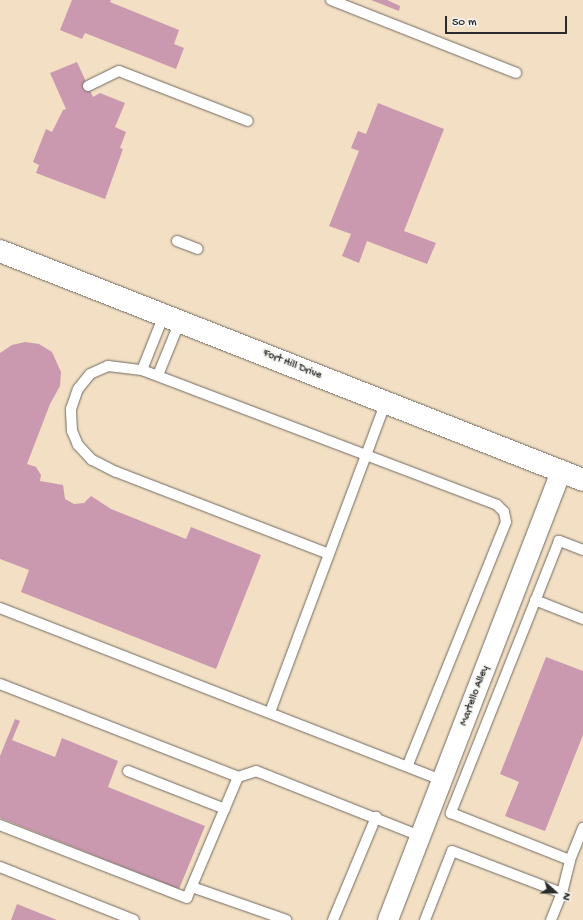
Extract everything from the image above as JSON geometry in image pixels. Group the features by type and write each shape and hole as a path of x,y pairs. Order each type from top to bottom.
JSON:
{"street":[{"name":"Fort Hill Drive","path":"0,251 583,480"},
{"name":"Martello Alley","path":"388,920 561,471"}],"lane":[{"path":"331,0 516,73"},
{"path":"88,86 120,71 248,121"},
{"path":"177,241 198,249"},
{"path":"142,370 172,318"},
{"path":"158,375 172,318"},
{"path":"329,554 116,472 92,460 78,445 72,431 72,409 78,389 90,374 108,366 142,370 497,505 504,512 506,522 408,765"},
{"path":"270,712 386,402"},
{"path":"570,860 451,812 559,541 583,550"},
{"path":"535,600 583,619"},
{"path":"0,608 408,765 442,780"},
{"path":"0,684 238,777 256,771 376,817 420,836"},
{"path":"128,771 225,809"},
{"path":"0,825 187,898 238,777"},
{"path":"333,920 376,817"},
{"path":"551,920 562,893 570,860 583,827"},
{"path":"425,920 452,851 562,893"},
{"path":"0,867 134,920"},
{"path":"192,886 286,920"}],"building":[{"path":"72,0 111,0 110,2 179,30 174,44 184,48 176,69 85,33 82,39 60,30"},
{"path":"371,0 387,0 400,6 399,11"},
{"path":"77,62 93,97 100,93 125,103 115,127 126,132 120,148 123,149 105,199 36,173 39,165 33,162 46,129 52,132 63,110 66,109 50,73"},
{"path":"378,103 444,129 404,231 436,243 427,264 367,241 359,263 342,256 351,234 329,226 359,151 351,148 358,131 366,134"},
{"path":"25,342 39,344 52,352 61,372 60,386 50,404 27,464 36,467 41,475 40,481 63,485 65,499 74,504 84,503 91,496 111,509 186,539 191,527 261,555 216,669 21,592 29,570 0,559 0,353 12,345"},
{"path":"546,657 583,671 583,735 545,831 505,816 519,782 500,774"},
{"path":"15,719 20,721 12,740 55,757 62,738 118,761 108,787 205,826 179,889 0,818 0,756"},
{"path":"17,904 57,920 11,920"}]}
